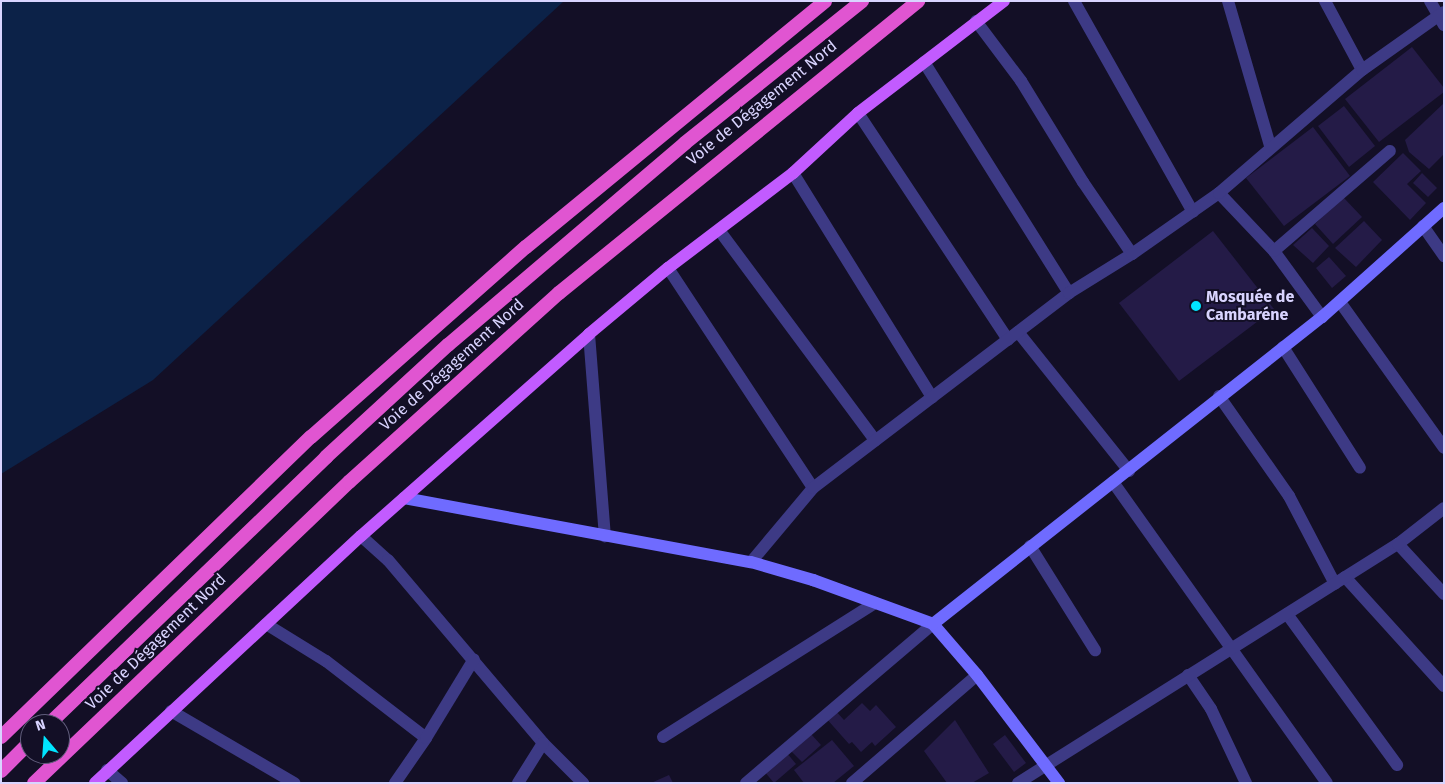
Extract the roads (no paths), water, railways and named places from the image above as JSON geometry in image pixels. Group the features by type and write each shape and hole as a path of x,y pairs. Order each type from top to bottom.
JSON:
{"highway":[{"path":"1,737 310,436 526,247 824,1"},
{"name":"Voie de Dégagement Nord","path":"59,714 162,614 448,345 685,143 862,1"},
{"name":"Voie de Dégagement Nord","path":"34,783 349,482 559,293 918,1"},
{"path":"1,771 20,752"}],"main road":[{"path":"95,783 361,536 589,334 668,268 793,173 858,114 1004,1"},
{"path":"933,624 1030,546 1129,471 1219,396 1322,317 1444,208"},
{"path":"404,498 751,562 933,624 976,675 1059,783"}],"street":[{"path":"1074,1 1194,212"},
{"path":"1228,1 1270,146"},
{"path":"1325,1 1362,70"},
{"path":"751,562 813,488 1069,293 1132,254 1194,212 1219,193 1270,146 1362,70 1442,18 1430,1"},
{"path":"976,21 1021,81 1083,182 1132,254"},
{"path":"924,62 1069,293"},
{"path":"858,114 1013,336 1129,471"},
{"path":"1274,251 1390,151"},
{"path":"793,173 932,397"},
{"path":"1219,193 1274,251 1322,317"},
{"path":"1423,226 1444,256"},
{"path":"719,230 875,440"},
{"path":"668,268 813,488"},
{"path":"1340,302 1444,448"},
{"path":"589,334 606,536"},
{"path":"1283,347 1360,468"},
{"path":"1219,396 1289,496 1340,580 1444,686"},
{"path":"1113,482 1327,783"},
{"path":"1018,783 1045,763 1398,544 1444,508"},
{"path":"361,536 388,560 474,659 544,744 584,783"},
{"path":"1398,544 1444,594"},
{"path":"1030,546 1094,650"},
{"path":"662,737 876,603"},
{"path":"1287,614 1396,765"},
{"path":"266,624 326,661 426,738"},
{"path":"746,783 933,624"},
{"path":"395,783 426,738 474,659"},
{"path":"852,783 976,675"},
{"path":"1188,675 1211,709 1246,783"},
{"path":"171,711 294,783"},
{"path":"518,783 544,744"},
{"path":"107,770 122,783"}],"water":[{"path":"1,1 564,1 153,380 1,474"}],"place":[{"name":"Mosquée de Cambaréne","path":"1196,306"}]}
